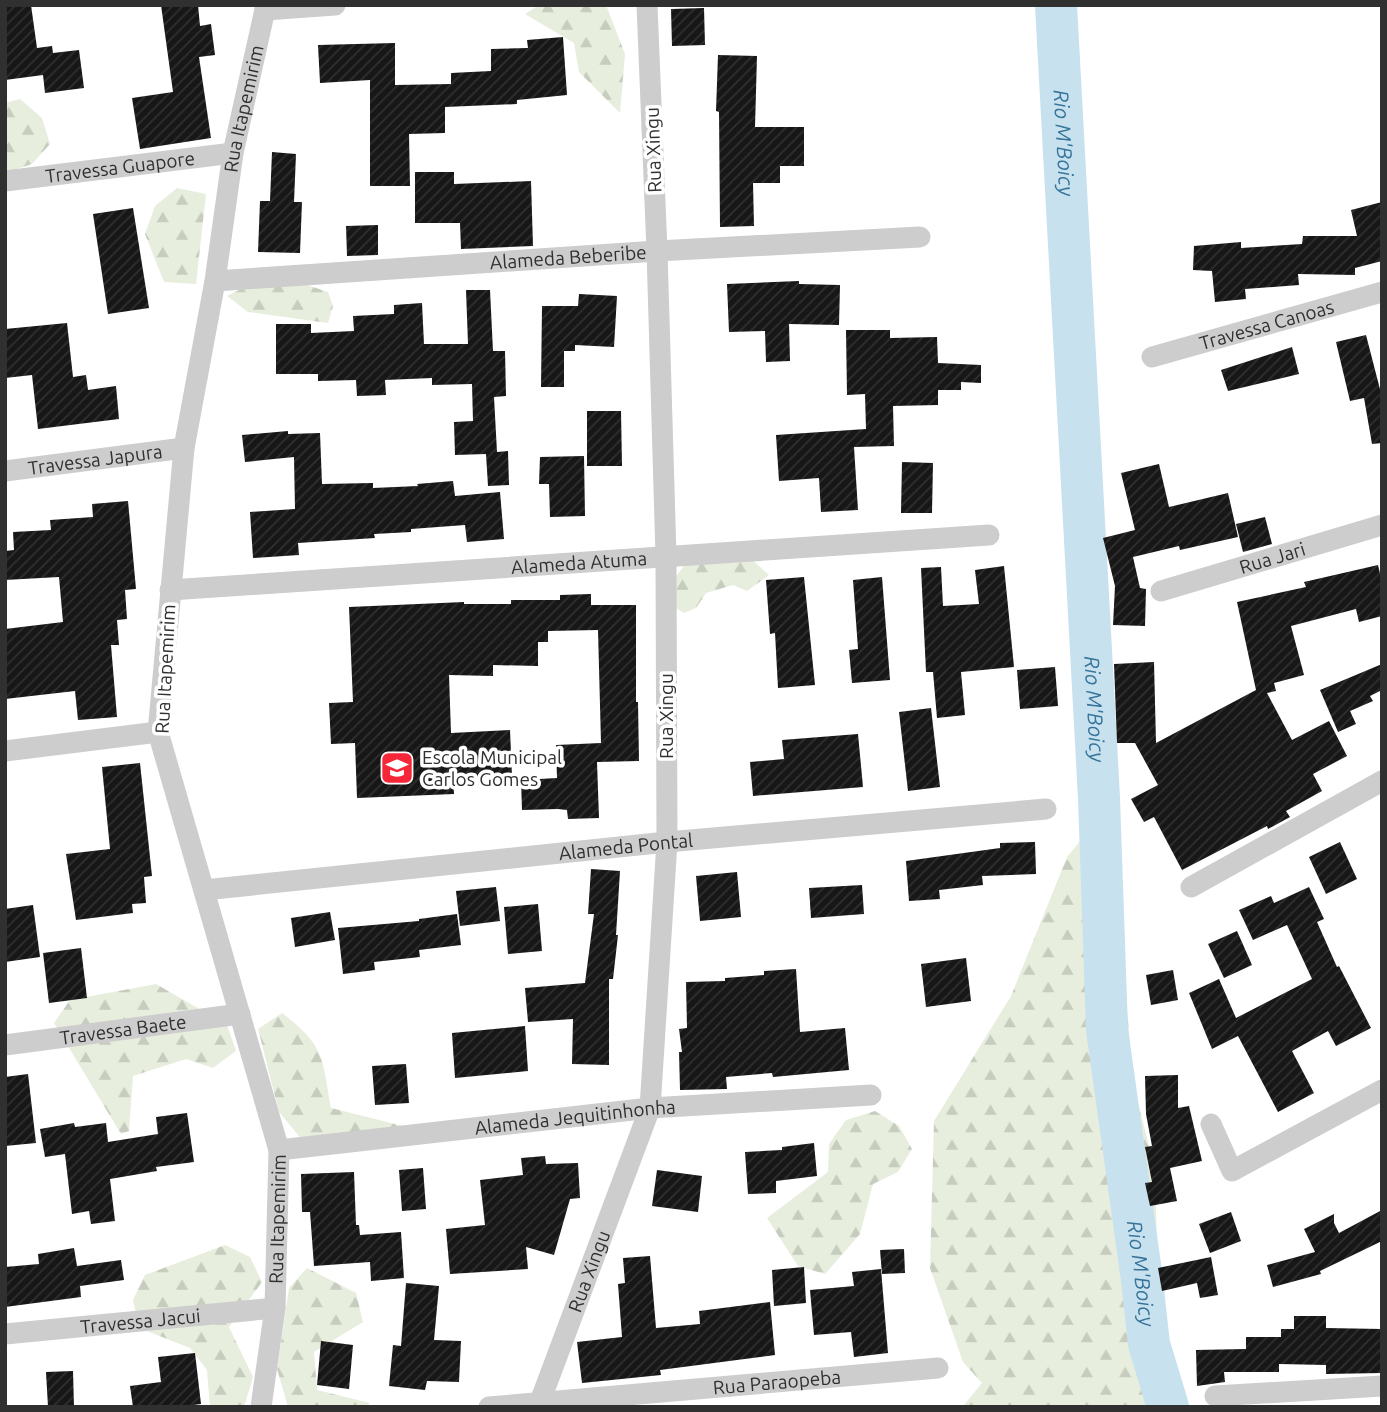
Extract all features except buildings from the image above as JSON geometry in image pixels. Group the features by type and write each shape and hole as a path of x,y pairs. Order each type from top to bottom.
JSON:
{"street":[{"path":"266,8 335,5"},
{"name":"Rua Xingu","path":"538,1404 650,1108 667,842 666,556 647,5"},
{"name":"Rua Itapemirim","path":"261,1407 275,1308 279,1150 158,732 184,448 215,281 233,153 266,8"},
{"name":"Travessa Guapore","path":"5,181 233,153"},
{"name":"Alameda Beberibe","path":"215,281 657,251 920,237"},
{"name":"Travessa Canoas","path":"1152,357 1382,292"},
{"name":"Travessa Japura","path":"5,471 184,448"},
{"name":"Rua Jari","path":"1161,591 1382,525"},
{"name":"Alameda Atuma","path":"170,590 989,535"},
{"path":"5,751 158,732"},
{"path":"1191,887 1382,781"},
{"name":"Alameda Pontal","path":"204,890 667,842 1046,809"},
{"name":"Travessa Baete","path":"5,1045 240,1014"},
{"path":"1211,1124 1233,1171 1382,1090"},
{"name":"Alameda Jequitinhonha","path":"279,1150 650,1108 871,1095"},
{"name":"Travessa Jacui","path":"5,1334 275,1308"},
{"name":"Rua Paraopeba","path":"489,1407 938,1368"},
{"path":"1215,1396 1382,1386"}],"green space":[{"path":"539,5 606,5 625,54 620,113 579,72 574,43 525,14"},
{"path":"20,99 42,118 50,144 32,164 5,173 5,103"},
{"path":"177,188 206,194 196,284 164,282 145,234 155,206"},
{"path":"307,285 328,292 333,306 328,323 248,312 227,296 247,286"},
{"path":"715,557 751,559 769,575 747,591 733,585 706,593 696,608 684,613 674,607 670,584 684,566"},
{"path":"1086,834 1114,839 1133,1084 1155,1168 1160,1365 1177,1407 956,1407 964,1405 982,1383 963,1362 930,1268 934,1121 1011,996 1067,857"},
{"path":"156,984 227,1025 236,1051 213,1068 186,1059 133,1076 129,1131 121,1134 54,1023 70,1000"},
{"path":"282,1013 314,1044 323,1064 331,1108 415,1129 313,1153 279,1112 258,1029"},
{"path":"875,1111 899,1126 912,1149 898,1172 873,1184 860,1234 825,1274 798,1266 767,1218 828,1172 829,1144 846,1120"},
{"path":"225,1245 250,1257 262,1282 229,1327 253,1377 244,1407 210,1407 207,1370 190,1348 139,1328 133,1300 145,1275"},
{"path":"307,1268 356,1293 363,1322 314,1352 317,1390 370,1403 366,1407 288,1407 277,1369 289,1288"}],"waterway":[{"name":"Rio M'Boicy","path":"1056,5 1099,798 1107,1030 1149,1344 1168,1407"}],"place":[{"name":"Escola Municipal Carlos Gomes","path":"397,768"}]}
